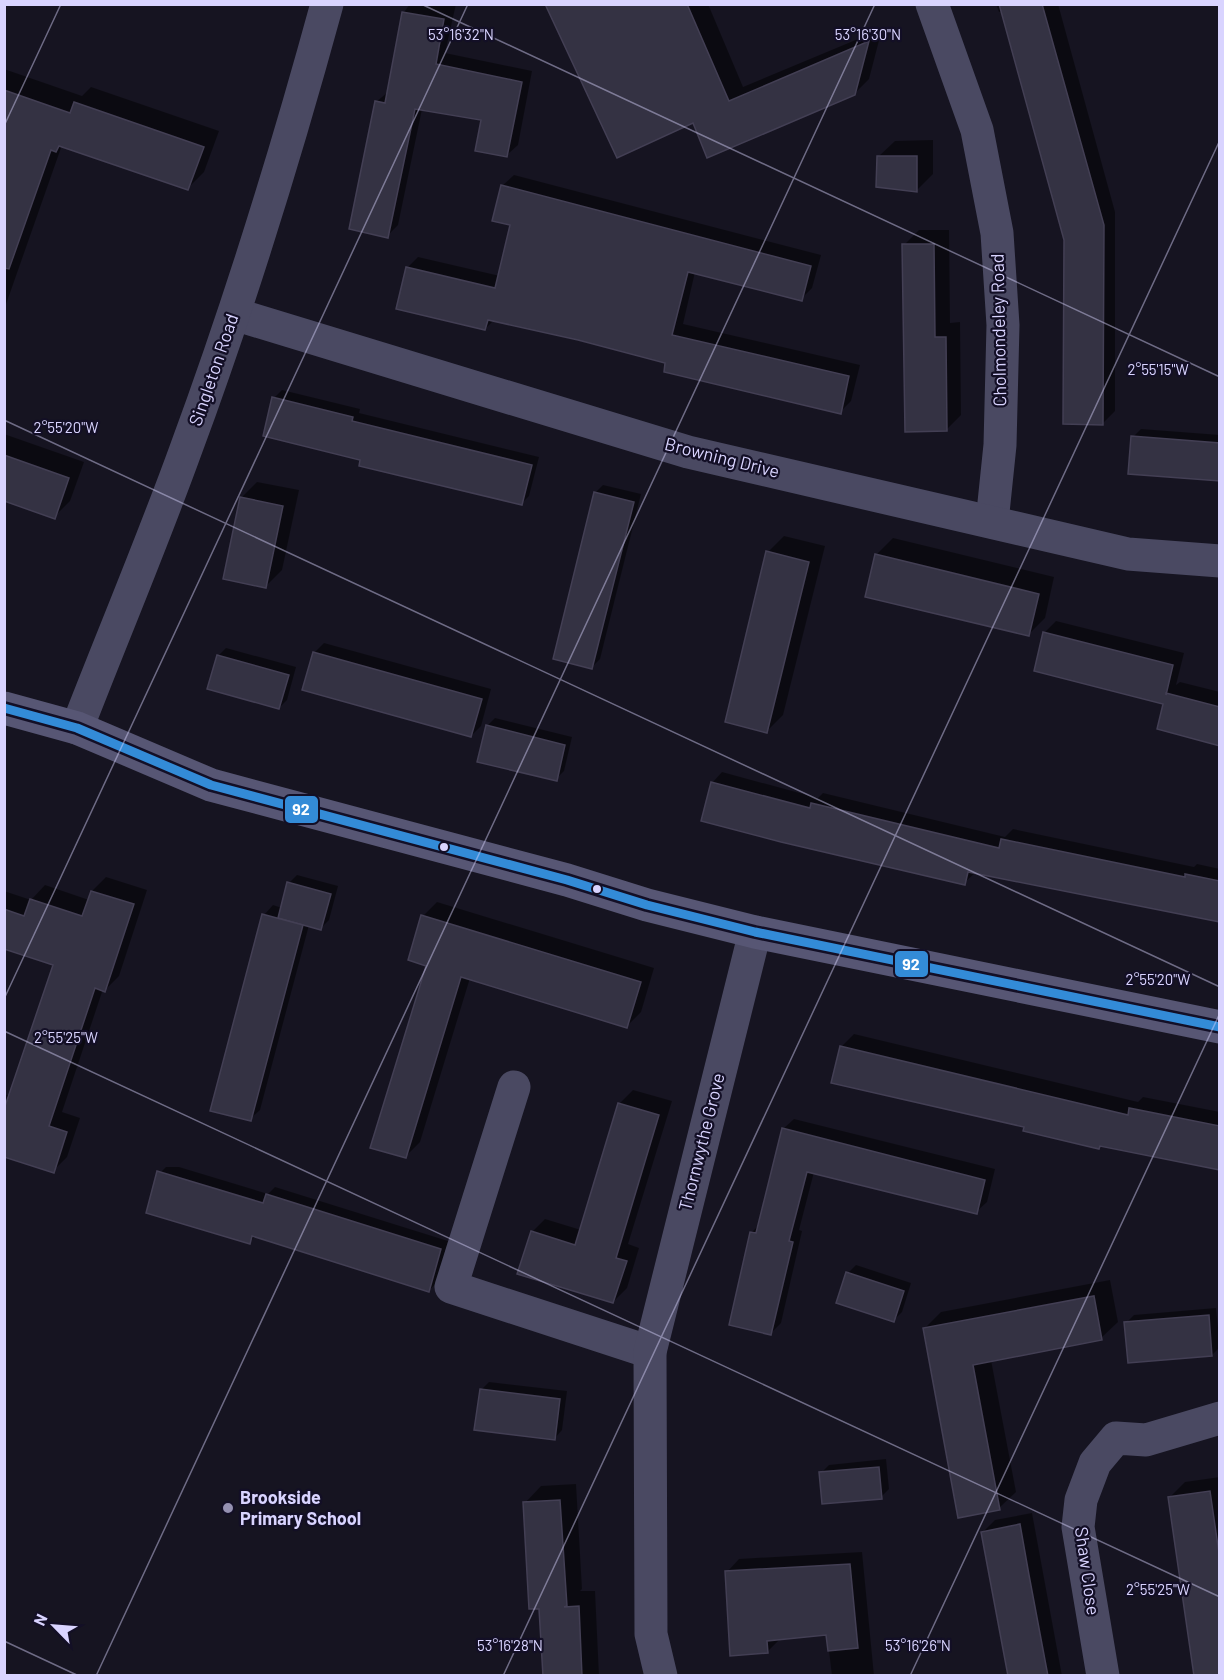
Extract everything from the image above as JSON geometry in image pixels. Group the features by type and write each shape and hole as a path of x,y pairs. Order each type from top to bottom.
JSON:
{"street":[{"name":"Singleton Road","path":"77,728 186,451 234,314 291,136 327,4"},
{"name":"Cholmondeley Road","path":"932,4 977,130 997,233 1003,325 1000,446 992,522"},
{"name":"Browning Drive","path":"234,314 688,452 1128,554 1220,561"},
{"path":"4,708 77,728 211,785 567,880 647,905 755,932 1220,1027"},
{"name":"Thornwythe Grove","path":"661,1676 651,1634 650,1352 755,932"},
{"path":"514,1087 451,1287 650,1352"},
{"name":"Shaw Close","path":"1103,1676 1078,1527 1081,1500 1095,1463 1116,1438 1146,1440 1220,1418"}],"building":[{"path":"545,4 687,4 729,101 869,41 855,95 707,158 693,123 617,158"},
{"path":"999,4 1042,4 1104,225 1103,425 1063,424 1064,240"},
{"path":"402,12 444,19 436,64 522,82 507,157 475,151 481,120 415,109 388,238 349,229 375,101 385,103"},
{"path":"4,90 70,113 74,102 204,147 188,190 59,146 56,152 51,150 9,269 4,268"},
{"path":"877,156 917,156 917,192 876,187"},
{"path":"501,185 811,266 802,301 688,272 672,335 849,376 841,414 664,372 665,363 578,340 488,320 485,330 396,309 406,267 495,288 510,225 492,221"},
{"path":"902,244 934,244 935,337 946,337 947,431 905,432"},
{"path":"272,397 353,417 352,421 532,465 522,505 359,466 360,460 263,436"},
{"path":"1131,436 1220,443 1220,481 1128,474"},
{"path":"4,455 69,478 55,519 4,501"},
{"path":"594,492 634,502 592,669 553,659"},
{"path":"240,497 283,506 266,588 223,579"},
{"path":"766,551 809,562 767,733 725,722"},
{"path":"875,554 1039,594 1029,636 865,597"},
{"path":"1043,632 1173,665 1166,693 1220,707 1220,746 1157,729 1163,704 1034,671"},
{"path":"313,652 482,699 471,737 302,690"},
{"path":"217,655 289,675 279,709 207,689"},
{"path":"486,725 565,745 557,781 477,762"},
{"path":"711,782 810,808 811,803 999,848 1001,839 1185,877 1185,874 1220,881 1220,922 968,872 965,885 701,821"},
{"path":"287,882 331,894 321,930 278,918"},
{"path":"91,891 134,904 105,992 95,988 49,1126 67,1132 54,1173 4,1157 4,1109 53,965 4,949 4,909 24,916 30,899 82,916"},
{"path":"262,914 303,925 251,1121 210,1111"},
{"path":"421,915 641,982 627,1028 461,977 406,1158 370,1148 426,966 408,960"},
{"path":"840,1046 1128,1115 1129,1108 1220,1126 1220,1170 1100,1146 1099,1149 1023,1131 1024,1127 831,1083"},
{"path":"618,1103 659,1115 616,1258 627,1261 613,1303 517,1274 531,1231 575,1245"},
{"path":"782,1128 985,1180 977,1214 807,1172 789,1241 793,1242 771,1335 729,1325 750,1232 756,1233"},
{"path":"157,1171 263,1203 266,1194 441,1249 429,1292 252,1236 250,1244 146,1213"},
{"path":"846,1272 904,1291 894,1322 836,1303"},
{"path":"1094,1296 1102,1340 973,1365 1000,1510 958,1518 923,1328"},
{"path":"1209,1315 1212,1356 1128,1363 1124,1322"},
{"path":"480,1389 560,1399 555,1440 474,1430"},
{"path":"879,1467 882,1499 822,1504 819,1472"},
{"path":"1210,1491 1220,1560 1220,1676 1194,1676 1168,1497"},
{"path":"560,1500 567,1606 564,1607 579,1606 582,1676 543,1676 539,1609 529,1609 523,1502"},
{"path":"1020,1524 1048,1676 1008,1676 981,1532"},
{"path":"850,1564 858,1648 828,1651 826,1635 767,1641 768,1653 730,1656 725,1571"}],"transit line":[{"name":"92","path":"4,708 77,728 211,785 567,880 647,905 755,932 1220,1027"}],"place":[{"name":"Brookside Primary School","path":"228,1508"}]}
